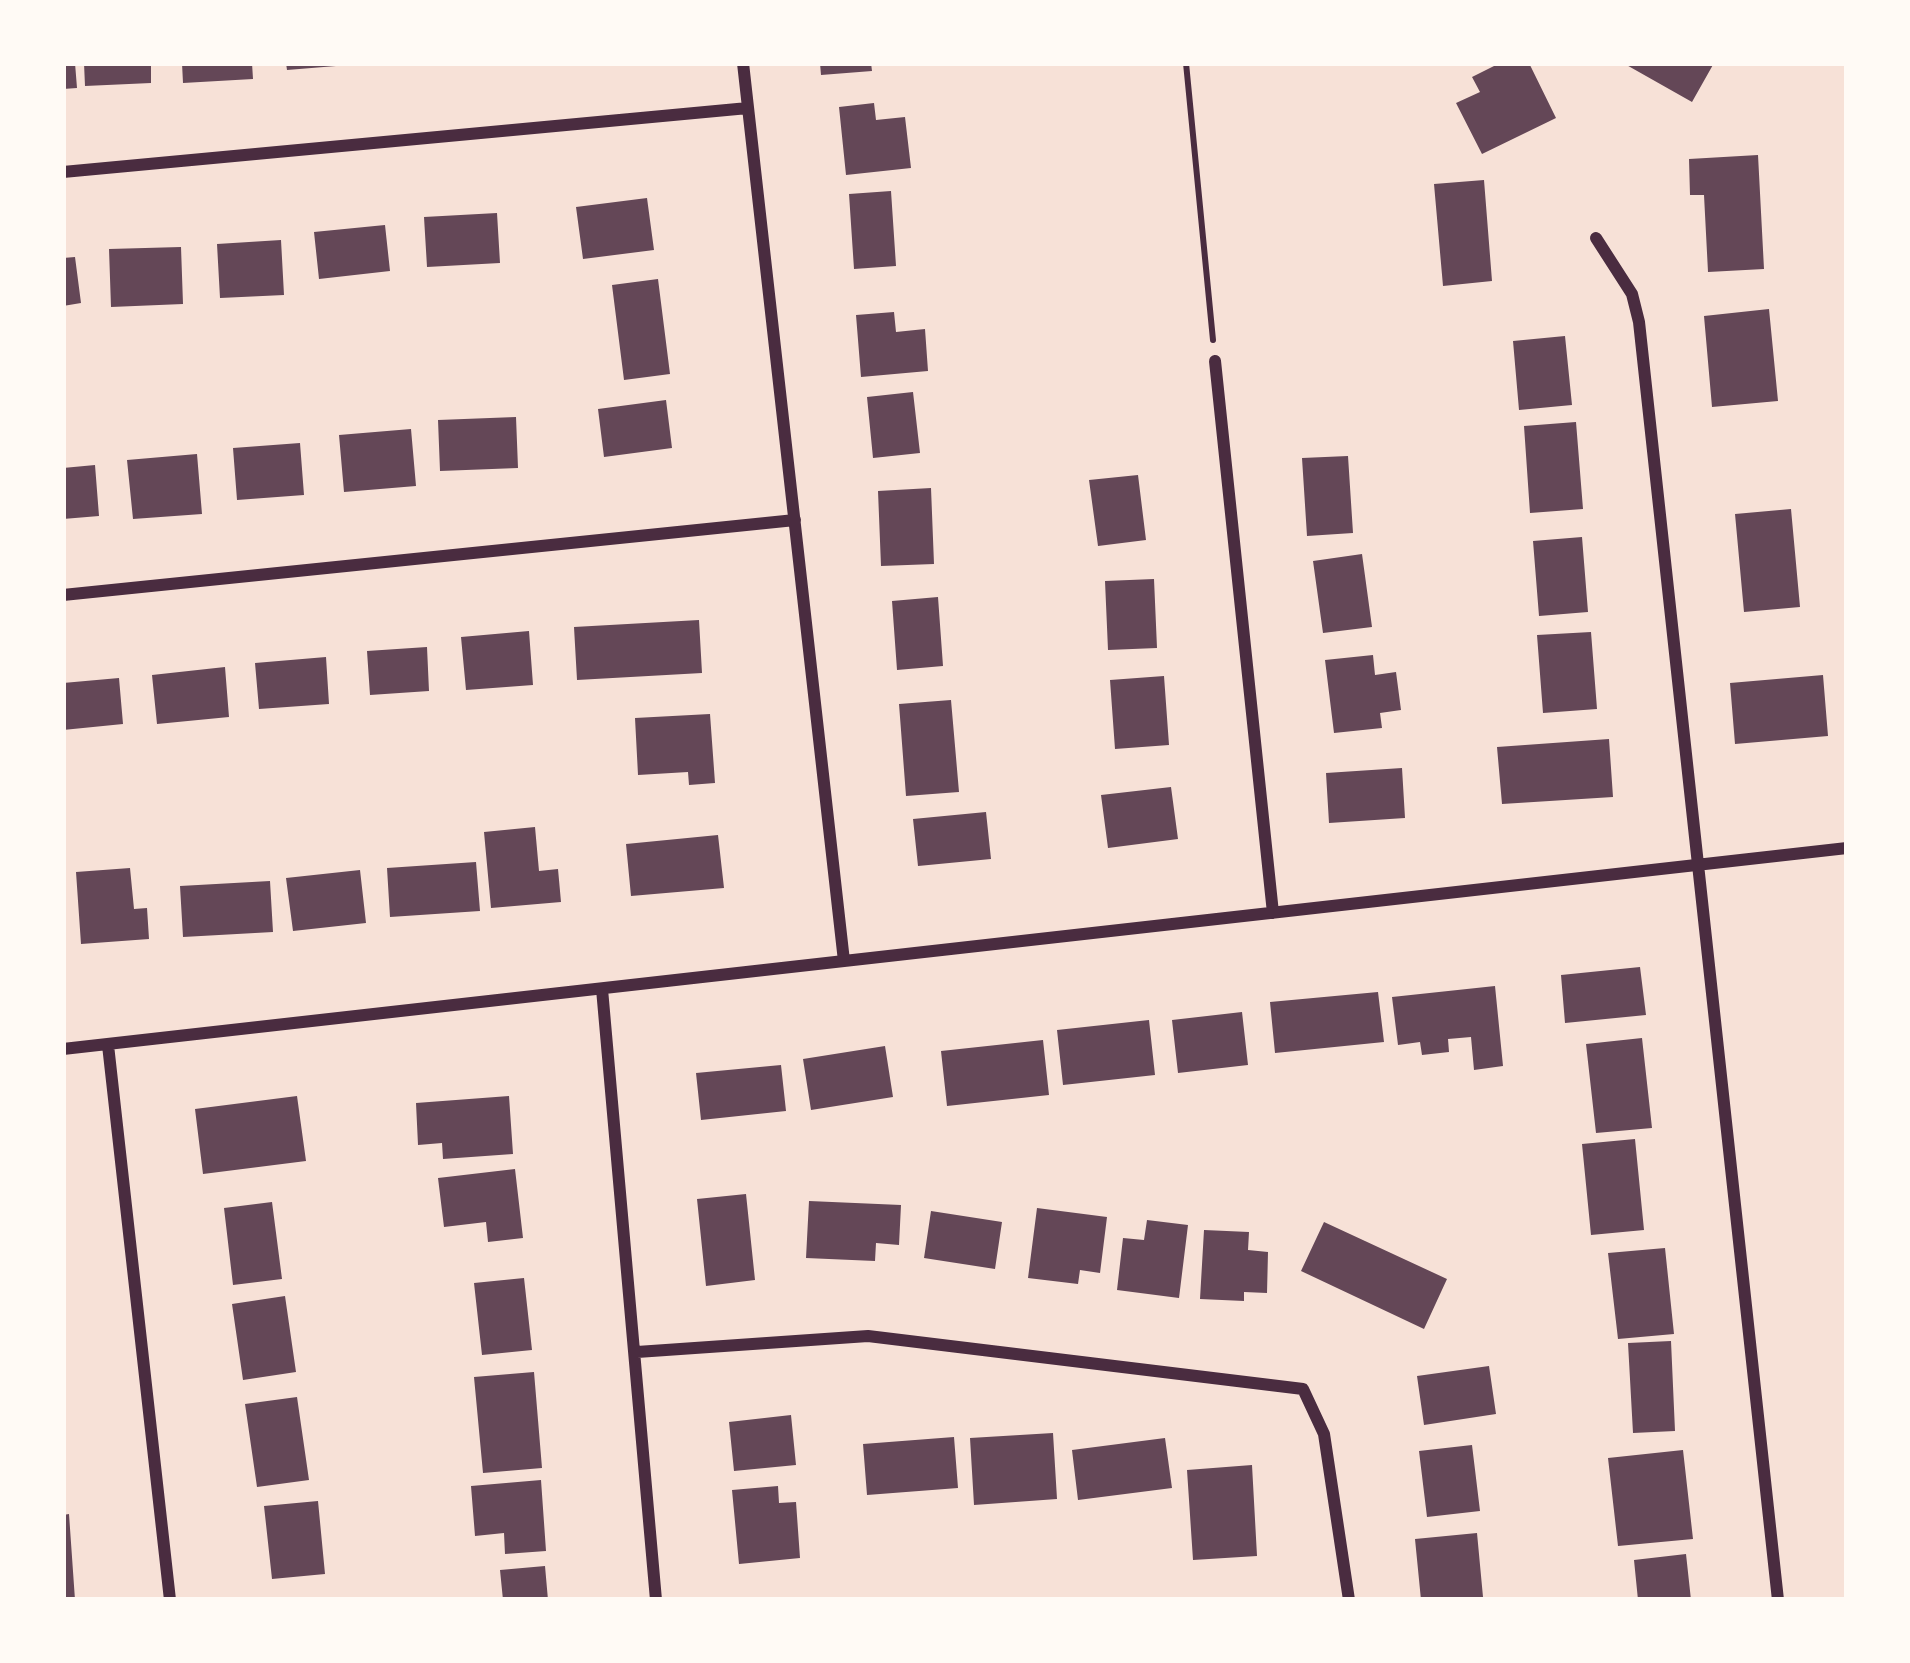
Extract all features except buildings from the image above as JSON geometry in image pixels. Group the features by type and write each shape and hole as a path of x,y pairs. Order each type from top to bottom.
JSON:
{"street":[{"path":"743,63 844,961"},
{"path":"63,172 748,108"},
{"path":"1596,238 1632,294 1639,322 1778,1600"},
{"path":"1215,361 1273,913"},
{"path":"63,595 795,520"},
{"path":"63,1049 1847,848"},
{"path":"602,989 656,1600"},
{"path":"109,1045 170,1600"},
{"path":"637,1352 868,1336 1304,1389 1324,1434 1349,1600"}],"path":[{"path":"1186,63 1215,361"}]}
